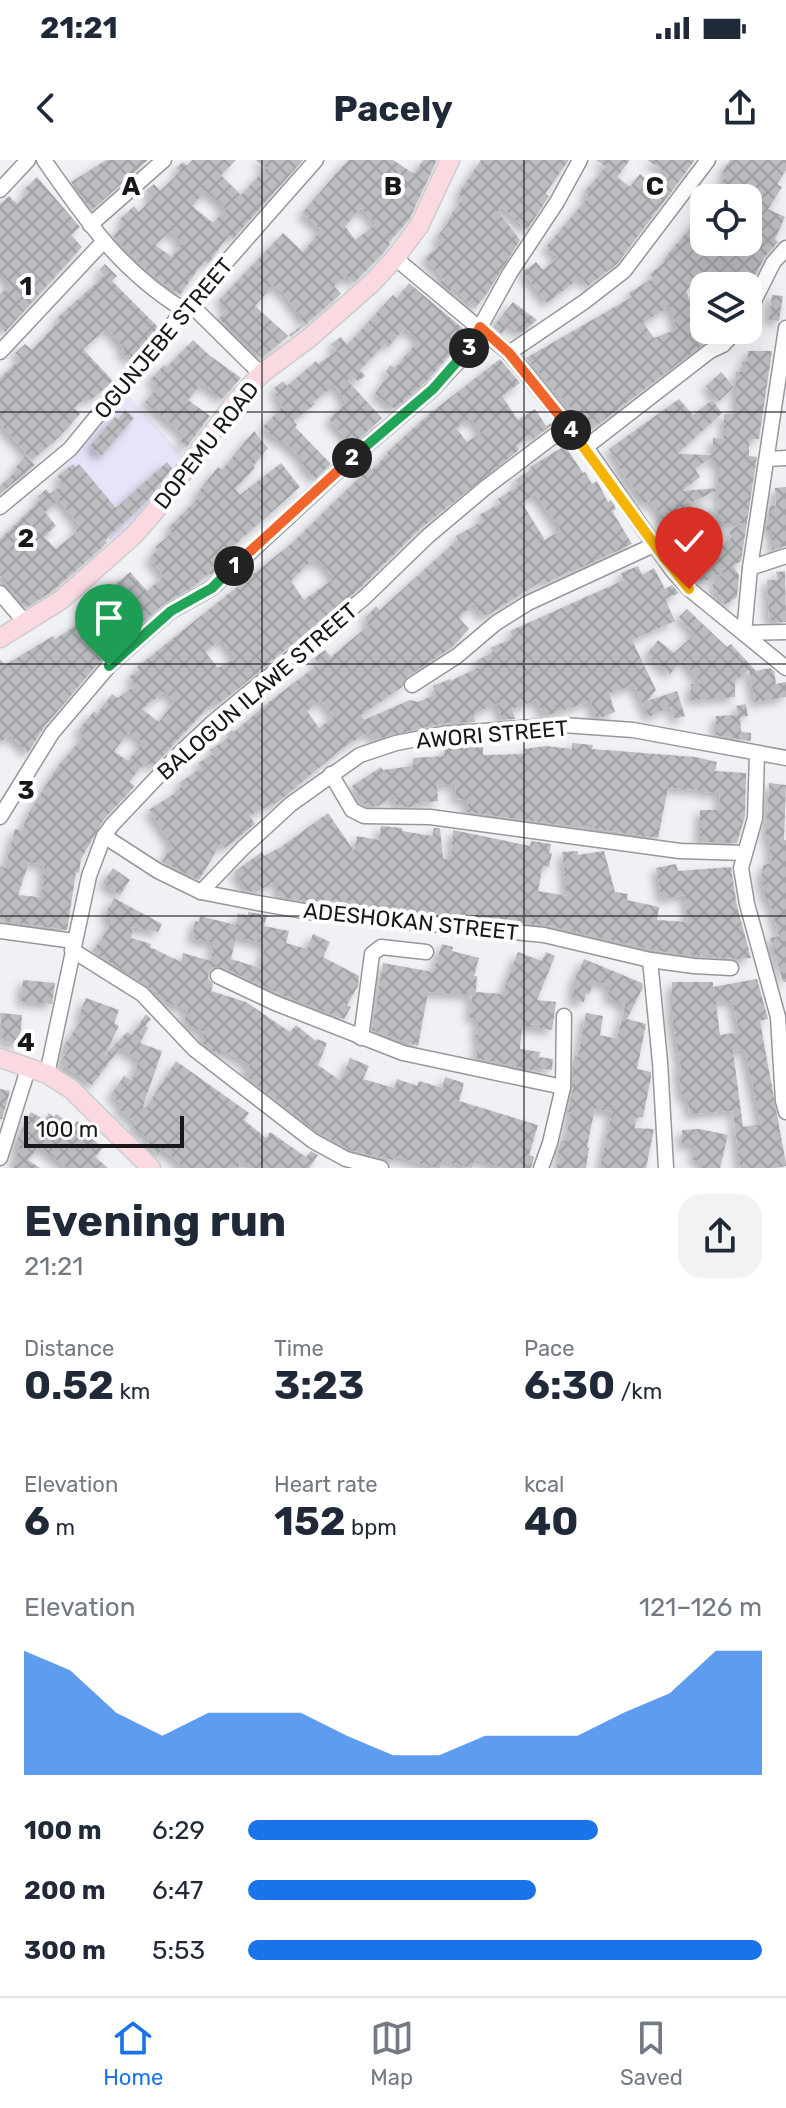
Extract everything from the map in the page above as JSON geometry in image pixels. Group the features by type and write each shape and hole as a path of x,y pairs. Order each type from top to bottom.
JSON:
{"main road":[{"name":"DOPEMU ROAD","path":"0,638 61,600 134,535 232,406 261,374 308,339 372,283 419,226 450,160"},
{"path":"0,1058 29,1066 71,1089 151,1168"}],"street":[{"path":"0,190 28,160"},
{"path":"44,160 90,225 138,279 187,307 261,374"},
{"path":"90,225 164,160"},
{"name":"OGUNJEBE STREET","path":"0,507 70,449 187,307 316,160"},
{"path":"0,817 52,733 109,666 171,611 212,588 353,457 433,389 468,349 510,273 557,202 580,160"},
{"path":"509,353 624,271 708,160"},
{"path":"0,352 104,241"},
{"path":"762,285 773,263 786,248"},
{"path":"395,258 509,353 586,447 672,570 689,589 786,668"},
{"path":"744,633 750,568 786,331"},
{"path":"586,447 710,351 724,344"},
{"name":"BALOGUN ILAWE STREET","path":"47,1074 89,876 104,836 180,753 212,723 364,598 428,536 485,488 567,426"},
{"path":"767,459 786,458"},
{"path":"412,685 528,603 656,544"},
{"path":"750,568 786,556"},
{"path":"0,593 24,621"},
{"path":"744,633 786,632"},
{"name":"AWORI STREET","path":"201,892 291,804 360,755 396,743 443,734 563,725 633,730 786,758"},
{"path":"757,754 755,818 741,868 747,904 778,1017 786,1112"},
{"path":"331,774 352,810 364,816 430,817 680,851 745,853"},
{"name":"ADESHOKAN STREET","path":"104,836 158,871 201,892 309,912 544,935 650,960 731,968"},
{"path":"0,931 73,945 142,994 194,1049 313,1141 346,1159 381,1168"},
{"path":"361,1038 375,950 381,947 426,952"},
{"path":"650,960 666,1168"},
{"path":"218,976 361,1038 431,1060 563,1087"},
{"path":"541,1168 563,1087 564,1016"},
{"path":"0,1158 29,1066"}],"shaded area":[{"path":"127,394 185,458 115,545 58,474"}],"building":[{"path":"106,160 148,160 92,210 71,182"},
{"path":"192,160 236,160 221,175 241,195 266,168 256,160 303,160 233,239 229,235 208,264 204,261 180,295 149,272 113,236 125,224 120,219 134,206 139,212 153,198 146,191 154,184 160,191 180,172 176,168 183,162 187,166","holes":["206,191 226,209 213,223 192,206","170,231 182,243 172,257 155,245"]},
{"path":"348,160 393,160 414,174 423,160 437,160 409,220 389,242 386,250 354,283 347,276 334,286 341,294 291,337 289,335 305,323 284,294 273,285 255,306 288,336 262,358 219,319 227,308 219,300 283,233 303,252 321,230 302,213","holes":["361,208 376,224 355,240 345,226"]},
{"path":"481,160 569,160 545,194 549,196 527,230 502,207 498,211 520,240 475,308 454,288 450,291 440,282 444,279 425,258 442,243 436,238 449,222 463,197 458,194"},
{"path":"596,160 630,160 617,177 630,187 640,174 657,188 668,174 647,160 695,160 617,264 588,286 581,277 547,303 523,272 536,262 543,270 558,258 546,247 589,196 584,192 606,167"},
{"path":"730,160 786,160 786,170 777,184 782,187 768,209 785,217 775,239 778,242 757,272 690,272 690,286 686,291 690,300 690,344 704,344 588,432 567,403 526,358 632,297 629,293 653,278 650,274 665,262 663,260 690,228 690,256 762,256 762,184 720,184 727,175 722,172","holes":["670,306 677,329 654,338 643,323"]},
{"path":"37,177 80,227 71,235 82,247 5,332 0,327 0,294 11,285 0,273 0,204 9,196 17,204 29,192 25,189"},
{"path":"105,264 117,276 112,281 158,327 130,361 121,351 124,348 107,328 83,349 113,381 90,401 86,397 74,408 80,414 32,460 0,424 0,378 21,358 15,353 25,344 32,350 59,321 57,318 104,275 99,270"},
{"path":"409,283 466,331 426,382 395,409 375,394 389,374 386,372 390,365 395,368 419,340 405,328 360,370 365,376 358,381 351,376 347,380 382,418 352,445 329,419 346,403 335,385 293,421 297,425 295,427 331,464 315,479 302,463 304,461 263,427 283,406 274,388 283,381 287,386 316,361 318,364 337,351 331,344 341,337 347,345 393,295 397,298"},
{"path":"772,295 783,296 779,321 769,320"},
{"path":"513,302 537,320 520,334 509,324 502,334 493,327"},
{"path":"193,340 241,378 222,399 202,383 188,400 210,416 186,448 180,440 185,436 145,402 158,387 150,380"},
{"path":"748,351 772,351 759,439 749,439 749,456 757,457 741,561 733,566 739,575 737,597 725,605 712,585 725,572 701,583 690,566 696,562 678,536 674,538 650,500 645,504 609,449 679,399 693,415 712,400 722,413 677,454 713,455 713,438 724,439 724,414 736,414 736,372 742,372 742,362 747,362","holes":["713,456 713,463 719,463 719,488 682,491 700,477 695,469","719,490 718,523 742,523 730,531 731,539 719,547 719,551 689,503"]},
{"path":"500,359 520,383 502,396 518,420 535,409 546,426 552,425 533,439 531,435 516,445 519,450 421,528 357,591 228,697 213,707 211,704 153,767 146,761 129,782 135,786 104,819 81,859 67,930 4,921 5,915 0,914 0,866 5,868 15,829 22,831 28,814 58,766 84,736 78,731 94,711 97,714 112,694 118,698 135,685 129,677 139,670 137,667 292,543 428,415","holes":["471,418 481,433 467,442 456,428","312,560 315,564 319,560 333,576 332,580 304,600 291,581","221,639 235,658 218,668 205,652","164,692 175,701 159,722 142,709","129,732 143,742 128,761 114,751","29,862 44,865 42,896 18,895"]},
{"path":"721,372 734,387 719,401 706,386"},
{"path":"125,410 134,418 101,456 90,446"},
{"path":"254,431 268,448 253,466 255,468 235,489 240,495 281,463 300,487 230,549 234,554 211,575 209,573 192,588 165,603 102,659 44,727 28,753 10,735 0,742 0,659 5,665 72,628 97,604 95,601 130,572 147,591 164,576 149,558 158,550 155,547 172,533 168,528 199,497 196,495 218,467 222,470"},
{"path":"565,446 592,484 597,481 608,502 611,500 616,509 612,511 632,544 547,583 545,579 489,614 482,616 474,603 459,618 469,629 451,648 407,677 402,687 361,715 364,720 410,700 418,702 436,694 433,686 479,667 476,661 493,652 490,648 513,638 510,631 624,580 621,573 638,566 642,575 654,568 665,589 672,585 679,593 665,599 675,621 632,640 656,690 647,701 677,691 685,716 675,719 671,706 649,717 634,685 609,693 615,712 599,718 595,717 591,701 544,716 537,700 512,709 515,719 502,720 497,703 474,714 475,722 458,721 373,740 370,731 344,747 278,802 249,815 255,824 225,848 221,843 199,880 162,862 172,845 149,810 172,795 182,786 179,783 201,768 198,763 213,754 210,750 228,738 226,735 232,730 234,732 319,664 314,658 325,650 331,657 369,625 365,618 376,606 380,610 458,539 456,536 483,521 479,515 501,503 498,499 519,485 515,480 532,469 530,467","holes":["535,494 561,530 545,540 522,503","321,700 334,716 319,728 307,711"]},
{"path":"25,456 35,465 0,494 0,486 17,470 15,468"},
{"path":"167,462 172,468 148,500 105,540 107,543 54,590 26,608 0,575 0,539 40,500 37,497 46,489 50,494 63,484 57,477 73,464 76,467 79,464 116,508","holes":["59,500 80,526 56,549 44,537 56,526 45,512"]},
{"path":"786,487 786,546 772,550 772,530 766,530 770,505 776,506 775,488"},
{"path":"785,571 786,622 772,622 769,619 767,580 778,580 776,572"},
{"path":"687,609 727,647 731,644 756,671 770,668 774,671 776,684 786,682 786,697 755,702 749,670 735,681 735,697 691,700 691,684 701,684 682,659 670,674 647,654 658,640 674,653 695,634 679,617"},
{"path":"746,704 748,716 740,717 741,732 751,733 751,741 716,735 716,716 738,715 736,706"},
{"path":"572,743 593,745 592,749 695,757 717,762 715,771 746,773 745,816 737,843 700,842 700,810 719,810 720,793 704,790 668,788 658,838 592,828 592,825 562,825 467,812 468,800 455,799 456,785 437,784 438,801 416,803 409,807 396,806 394,795 378,806 366,806 352,786 381,767 383,770 413,766 413,758 444,756 445,748 483,747 483,755 525,754 524,749 546,746 572,749"},
{"path":"769,783 786,785 786,982 783,982 770,938 779,936 769,899 766,900 761,883 763,865 771,863 769,838 766,837"},
{"path":"328,813 354,851 357,836 379,840 381,826 432,836 434,828 440,828 443,859 451,859 453,830 530,846 531,841 551,844 549,867 543,865 538,891 567,896 562,852 578,851 578,855 604,851 615,892 628,894 627,900 659,907 657,920 688,922 685,895 662,899 656,868 676,864 678,871 731,867 737,906 751,958 659,951 545,925 349,906 349,901 310,902 278,896 278,880 256,892 248,891 234,872 262,852 264,856 281,847"},
{"path":"113,868 130,880 120,895 103,883"},
{"path":"114,898 162,924 158,932 133,927 131,938 151,944 150,947 181,962 183,953 211,961 214,943 192,939 195,921 199,922 200,916 236,925 238,914 267,915 264,926 289,931 286,943 307,949 313,934 330,942 323,957 359,976 358,986 347,1005 351,1007 344,1019 222,967 213,967 209,972 208,978 213,984 211,991 246,1002 290,1032 296,1025 316,1041 327,1043 318,1065 341,1081 350,1058 369,1066 363,1079 394,1088 397,1079 417,1086 419,1081 442,1088 445,1077 464,1083 459,1101 538,1125 529,1155 534,1157 531,1168 502,1168 475,1159 472,1168 442,1161 440,1168 436,1168 394,1156 393,1160 350,1150 318,1133 243,1074 250,1065 222,1050 220,1055 216,1054 201,1042 204,1032 183,1023 188,1010 161,1000 159,994 92,951 112,920 104,916","holes":["236,937 265,944 260,968 231,959"]},
{"path":"442,944 453,947 452,951 479,958 474,976 477,976 476,992 502,994 518,952 542,961 546,952 555,956 537,1000 556,1002 552,1030 522,1026 520,1049 540,1052 539,1057 553,1059 552,1070 537,1068 537,1071 476,1058 479,1038 475,1037 479,1019 470,1018 472,995 428,992 418,1046 372,1030 383,963 433,972"},
{"path":"584,959 642,983 643,987 627,1019 646,1024 637,1069 651,1072 651,1077 643,1117 635,1118 635,1128 654,1129 646,1168 600,1168 612,1112 595,1108 586,1168 556,1168 562,1154 558,1153 561,1140 565,1141 571,1112 568,1112 573,1064 575,1056 578,1057 586,1013 603,1016 600,1035 617,1039 625,1006 607,996 611,987 595,981 589,994 586,993 584,1002 571,999 575,988 572,986"},
{"path":"757,979 768,1019 760,1021 786,1166 740,1168 733,1111 689,1114 688,1098 682,1098 678,1067 681,1067 672,1018 672,982 713,982 713,987","holes":["732,1000 739,1032 720,1035 716,1003","744,1049 761,1124 743,1127 733,1051"]},
{"path":"23,980 55,983 52,1004 21,1001"},
{"path":"86,998 119,1010 114,1023 119,1026 104,1056 127,1032 132,1035 146,1014 151,1019 145,1026 148,1028 140,1043 162,1051 143,1106 146,1108 176,1061 249,1113 244,1120 266,1138 270,1132 306,1157 311,1151 318,1155 309,1168 254,1168 243,1161 238,1168 178,1168 181,1164 162,1149 158,1154 146,1146 150,1140 133,1127 136,1122 119,1110 122,1104 111,1095 124,1076 132,1081 139,1059 120,1048 92,1085 59,1063 67,1053 63,1047 84,1017 79,1015"},
{"path":"0,1013 22,1015 20,1043 3,1042"},
{"path":"0,1089 10,1091 2,1119 0,1119"},
{"path":"31,1112 45,1120 49,1113 54,1117 56,1114 73,1126 77,1121 92,1132 89,1136 103,1148 95,1157 108,1168 67,1168 39,1146 28,1160 40,1168 13,1168 17,1162 13,1160 20,1149 14,1146"},
{"path":"700,1129 728,1135 720,1168 702,1168 703,1162 693,1160 696,1145 682,1145 682,1130"}],"route":[{"path":"109,666 171,611 212,588 353,457 433,389 468,349 480,327 509,353 586,447 672,570 689,589"}]}
